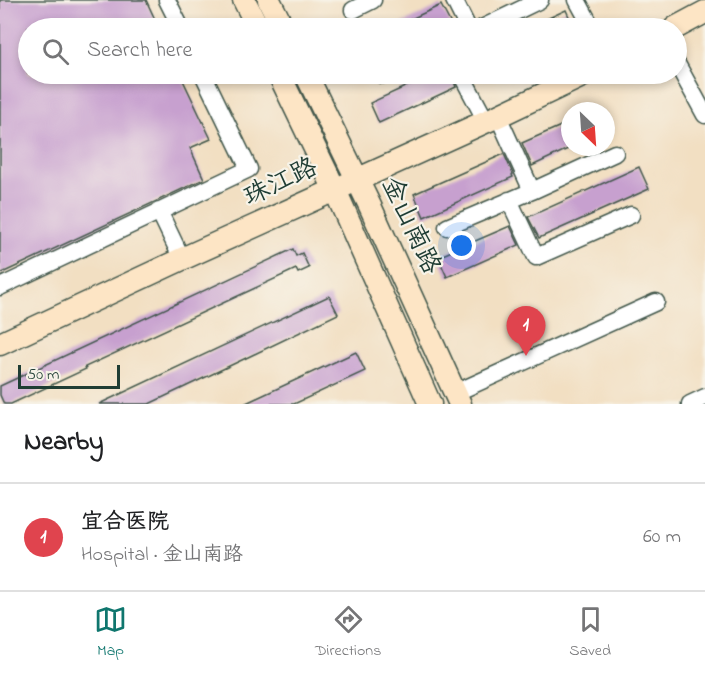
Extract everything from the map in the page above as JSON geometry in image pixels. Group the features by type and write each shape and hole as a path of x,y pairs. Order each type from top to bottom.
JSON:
{"main road":[{"path":"244,0 253,18"},
{"path":"269,0 278,18"},
{"path":"687,22 705,12"},
{"name":"金山南路","path":"284,84 335,190 429,404"},
{"name":"金山南路","path":"311,84 457,398"},
{"name":"珠江路","path":"0,344 565,84"},
{"path":"429,404 457,398"}],"street":[{"path":"167,0 176,18"},
{"path":"353,10 373,0"},
{"path":"454,0 463,18"},
{"path":"503,18 540,0"},
{"path":"577,0 587,18"},
{"path":"687,82 705,115"},
{"path":"0,286 249,169 208,84"},
{"path":"468,84 492,119 532,190"},
{"path":"447,227 608,156"},
{"path":"509,200 536,257 631,215"},
{"path":"159,211 182,259"},
{"path":"457,398 656,303"},
{"path":"690,404 705,397"}],"building":[{"path":"0,0 146,0 154,18 18,18 18,84 185,84 211,139 190,148 204,179 0,274"},
{"path":"441,5 448,18 413,18"},
{"path":"566,10 570,18 549,18"},
{"path":"411,84 455,84 456,87 379,123 370,103"},
{"path":"561,126 561,152 532,166 522,143"},
{"path":"504,154 513,177 424,217 414,194"},
{"path":"639,167 649,189 539,238 528,217"},
{"path":"510,226 519,245 447,277 438,257"},
{"path":"293,249 296,256 302,253 309,268 298,273 296,269 11,404 4,404 0,395 0,386"},
{"path":"329,296 338,314 149,404 99,404"},
{"path":"356,352 365,371 294,404 244,404"}],"place":[{"name":"宜合医院","path":"526,356"}]}
